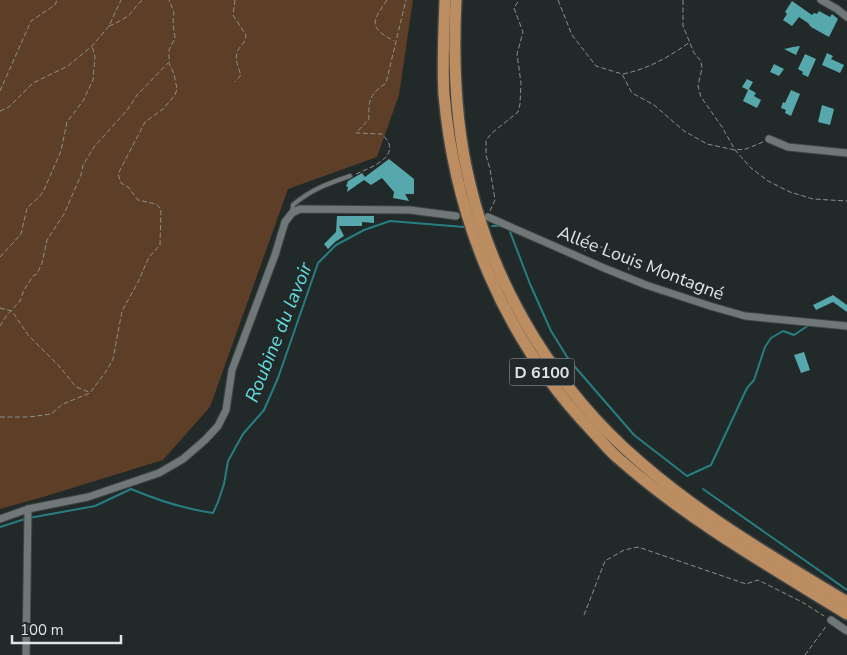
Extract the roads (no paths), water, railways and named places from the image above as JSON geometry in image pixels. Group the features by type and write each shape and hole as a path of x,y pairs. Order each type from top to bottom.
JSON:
{"main road":[{"name":"D 6100","path":"445,0 444,94 461,192 488,275 516,330 538,366 557,392 617,458 652,487 688,514 847,614"},
{"name":"D 6100","path":"456,0 455,68 457,101 470,184 494,260 522,316 544,354 590,412 640,462 720,522 847,602"}],"street":[{"path":"821,0 837,8 847,17"},
{"path":"837,8 847,8"},
{"path":"769,139 788,147 847,153"},
{"path":"0,519 88,497 159,473 183,459 205,440 218,426 226,410 232,370 269,273 285,222 292,213 300,210 410,210 456,216"},
{"name":"Allée Louis Montagné","path":"488,216 629,278 706,305 745,316 847,326"},
{"path":"26,655 28,511"},
{"path":"831,620 847,631"}],"lane":[{"path":"292,213 293,204 301,197 328,183 350,176"}],"waterway":[{"name":"Roubine du lavoir","path":"29,518 95,506 131,489 171,504 213,513 224,484 228,461 243,434 264,410 278,378 318,263 336,245 364,230 390,221 464,227"},
{"name":"Roubine du lavoir","path":"492,226 501,226"},
{"path":"509,229 530,284 551,331 569,360 634,435 687,476 711,465 747,388 754,380 765,347 771,338 783,331 794,335 809,325"},
{"name":"Roubine du lavoir","path":"652,290 662,294"},
{"path":"703,489 847,590"},
{"name":"Roubine du lavoir","path":"0,527 25,519"}]}
